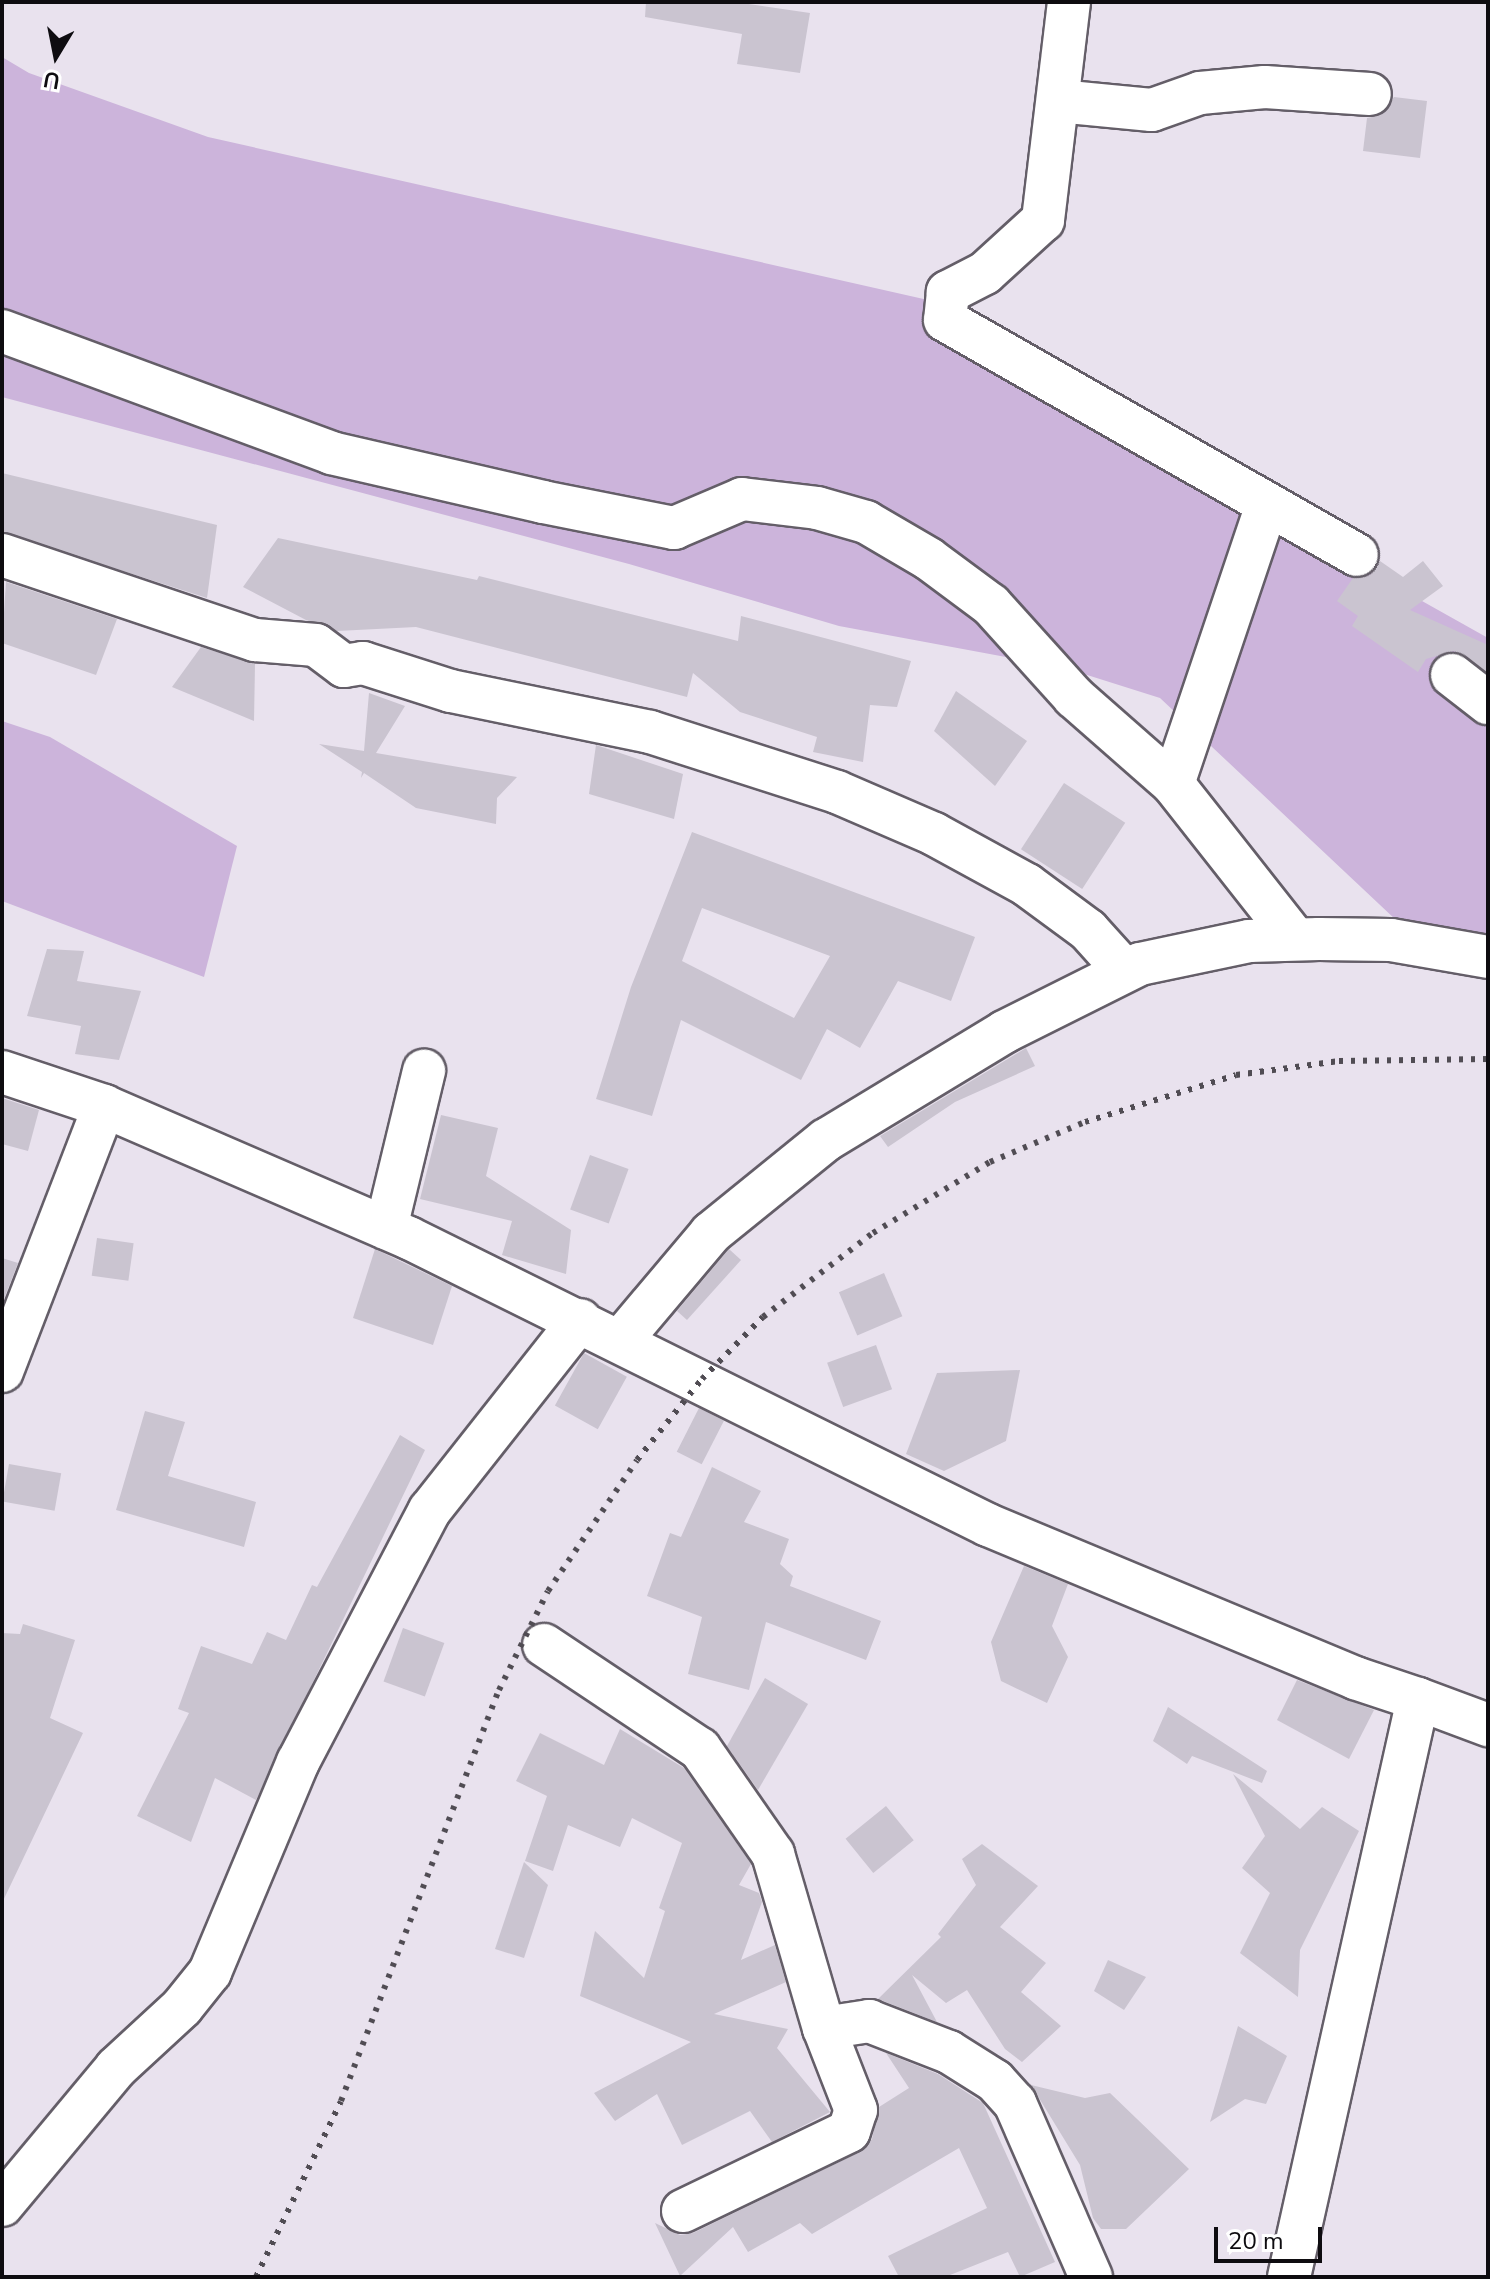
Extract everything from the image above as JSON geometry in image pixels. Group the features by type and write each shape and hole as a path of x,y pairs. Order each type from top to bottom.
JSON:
{"street":[{"path":"1069,2 1043,220 985,273 948,292 945,320 1357,555"},
{"path":"1058,101 1152,110 1200,93 1265,87 1370,94"},
{"path":"2,331 331,453 543,502 674,528 742,499 817,508 866,522 929,559 991,605 1074,697 1173,784 1295,939"},
{"path":"1173,784 1267,504"},
{"path":"2,555 255,640 316,645 344,666 363,663 451,691 650,732 837,792 934,834 1027,885 1088,930 1125,971"},
{"path":"1452,675 1488,703"},
{"path":"621,1340 711,1233 826,1140 1004,1032 1125,971 1249,941 1295,939 1391,940 1488,957"},
{"path":"386,1228 424,1071"},
{"path":"2,1072 104,1106 386,1228 621,1340 988,1525 1355,1678 1488,1725"},
{"path":"2,1371 104,1106"},
{"path":"2,2205 116,2068 182,2007 210,1972 298,1762 430,1510 580,1320"},
{"path":"544,1645 700,1749 773,1854 824,2028 856,2110 849,2131 683,2211"},
{"path":"1289,2277 1418,1699"},
{"path":"824,2028 855,2020 895,2028 949,2052 995,2081 1026,2120 1091,2277"}],"shaded area":[{"path":"2,57 29,73 208,137 928,300 923,321 1488,638 1488,945 1396,920 1160,698 1065,668 839,626 629,564 2,397"},
{"path":"2,721 50,737 237,846 204,977 2,901"}],"building":[{"path":"646,2 735,2 810,13 800,73 737,64 742,34 645,17"},
{"path":"1394,97 1427,101 1420,158 1363,151 1367,118 1381,115"},
{"path":"2,473 217,525 207,598 2,532"},
{"path":"278,538 477,580 479,576 738,641 741,616 911,661 897,707 870,705 863,762 813,752 817,737 740,712 693,673 687,697 416,627 337,631 306,620 243,587"},
{"path":"1380,561 1403,577 1423,561 1443,586 1410,610 1488,645 1488,673 1454,651 1426,659 1418,672 1352,626 1358,616 1337,601 1353,578 1370,575"},
{"path":"6,582 117,619 96,675 2,643"},
{"path":"201,647 255,664 254,721 172,687"},
{"path":"956,691 1027,741 995,786 934,731"},
{"path":"369,693 405,706 376,753 517,777 497,798 496,824 416,808 364,773 361,778 362,772 319,744 364,751"},
{"path":"596,745 683,774 674,819 589,794"},
{"path":"1064,783 1125,823 1082,889 1021,849"},
{"path":"692,832 975,937 951,1001 898,981 860,1048 827,1029 801,1080 681,1020 652,1116 596,1099 631,987","holes":["702,908 830,956 794,1018 682,961"]},
{"path":"47,949 84,951 77,981 141,991 119,1060 75,1054 81,1026 27,1016"},
{"path":"1026,1048 1035,1066 955,1102 888,1147 880,1136"},
{"path":"2,1098 39,1110 28,1151 2,1144"},
{"path":"441,1115 498,1128 486,1176 571,1230 566,1274 502,1255 512,1221 420,1199"},
{"path":"590,1155 629,1169 609,1224 570,1210"},
{"path":"97,1238 134,1243 128,1281 92,1276"},
{"path":"375,1249 452,1286 433,1345 353,1318"},
{"path":"729,1249 741,1260 687,1320 677,1311"},
{"path":"2,1258 18,1263 2,1304"},
{"path":"884,1273 902,1316 857,1335 839,1292"},
{"path":"876,1345 892,1389 843,1407 827,1363"},
{"path":"584,1353 627,1377 598,1429 555,1405"},
{"path":"1020,1370 1006,1441 944,1471 906,1454 937,1373"},
{"path":"699,1408 724,1421 702,1464 677,1452"},
{"path":"145,1411 185,1422 168,1476 256,1502 244,1547 116,1510"},
{"path":"400,1435 425,1450 256,1800 215,1778 191,1842 137,1816 189,1713 178,1709 201,1646 252,1664 267,1632 286,1640 312,1585 317,1587"},
{"path":"9,1464 61,1473 55,1511 2,1501"},
{"path":"712,1467 761,1491 744,1522 789,1539 780,1564 793,1576 790,1586 881,1621 866,1660 766,1622 749,1690 688,1674 702,1617 647,1596 670,1533 681,1537"},
{"path":"1024,1566 1068,1584 1052,1626 1068,1657 1047,1703 1001,1681 991,1642"},
{"path":"23,1624 75,1640 50,1718 83,1733 2,1903 2,1633 20,1634"},
{"path":"403,1628 444,1643 425,1697 384,1682"},
{"path":"765,1678 808,1704 758,1790 727,1746"},
{"path":"1297,1680 1374,1710 1349,1759 1277,1720"},
{"path":"1168,1707 1267,1771 1262,1783 1192,1756 1187,1764 1153,1741"},
{"path":"620,1729 684,1768 751,1864 739,1885 759,1893 762,1902 741,1960 775,1945 786,1982 714,2014 788,2029 777,2048 830,2112 772,2142 750,2111 682,2145 657,2094 615,2121 594,2093 691,2042 580,1996 595,1931 644,1978 665,1911 659,1908 682,1843 632,1818 620,1847 568,1825 553,1871 525,1861 547,1796 516,1781 540,1733 604,1765"},
{"path":"1233,1774 1300,1829 1322,1807 1359,1831 1300,1950 1298,1997 1240,1953 1270,1893 1242,1868 1265,1836"},
{"path":"886,1806 914,1840 873,1873 846,1839"},
{"path":"982,1844 1038,1886 1000,1927 1046,1963 1021,1992 1061,2026 1022,2062 1005,2049 967,1990 946,2003 912,1975 937,2022 878,1999 941,1937 938,1934 976,1885 962,1859"},
{"path":"524,1862 548,1885 524,1958 495,1949"},
{"path":"1108,1960 1146,1977 1124,2010 1094,1991"},
{"path":"1238,2026 1287,2056 1266,2104 1245,2099 1210,2122"},
{"path":"886,2053 938,2074 983,2103 1055,2262 1020,2277 1008,2252 945,2277 899,2277 888,2256 987,2208 959,2148 812,2234 800,2223 748,2252 733,2227 680,2276 655,2223 680,2235 693,2233 860,2152 872,2139 879,2107 909,2088"},
{"path":"1031,2085 1085,2098 1110,2093 1189,2169 1126,2229 1101,2229 1093,2218 1080,2165"}],"railway":[{"path":"256,2277 341,2101 499,1690 548,1591 637,1460 702,1379 763,1317 873,1233 990,1162 1085,1122 1236,1075 1339,1061 1488,1059"}]}
